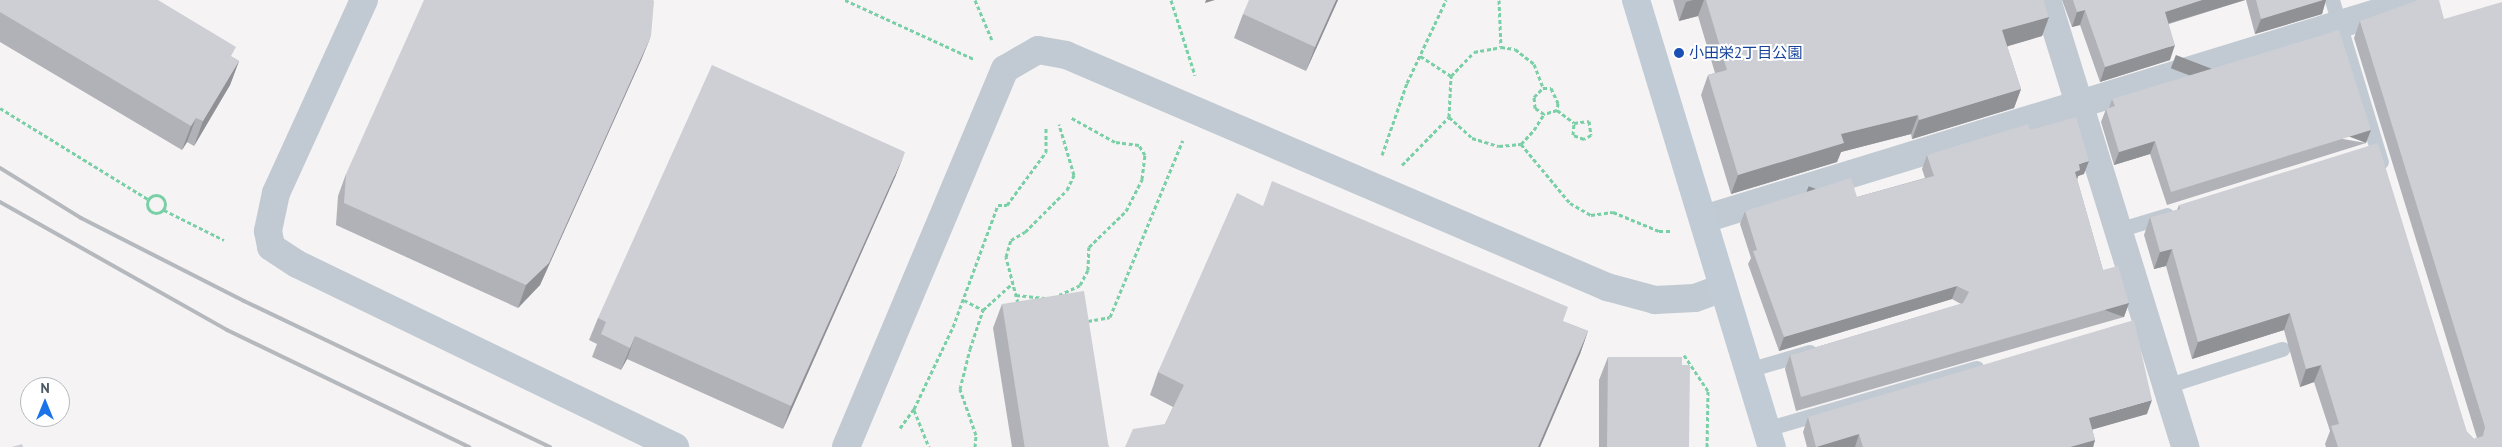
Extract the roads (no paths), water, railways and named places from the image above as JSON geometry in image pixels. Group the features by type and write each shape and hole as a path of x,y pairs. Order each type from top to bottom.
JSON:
{"street":[{"path":"364,0 276,193 268,231 271,247 297,264 675,447"},
{"path":"1636,0 1692,224 1722,288 1769,438"},
{"path":"2047,0 2118,230 2136,323 2166,386 2185,447"},
{"path":"1692,224 2079,104 2336,12 2419,0"},
{"path":"846,447 1005,69 1038,50 1066,55 1608,287 1655,300 1695,298 1722,288"}],"lane":[{"path":"2336,12 2386,177"},
{"path":"2359,155 2378,149"},
{"path":"2118,230 2183,210"},
{"path":"1748,370 1823,348"},
{"path":"2166,386 2282,349"},
{"path":"1769,438 1995,362"}],"railway":[{"path":"0,168 81,218 244,301 550,447"},
{"path":"0,202 227,330 469,447"}],"place":[{"name":"小田栄2丁目公園","path":"1679,53"}]}
